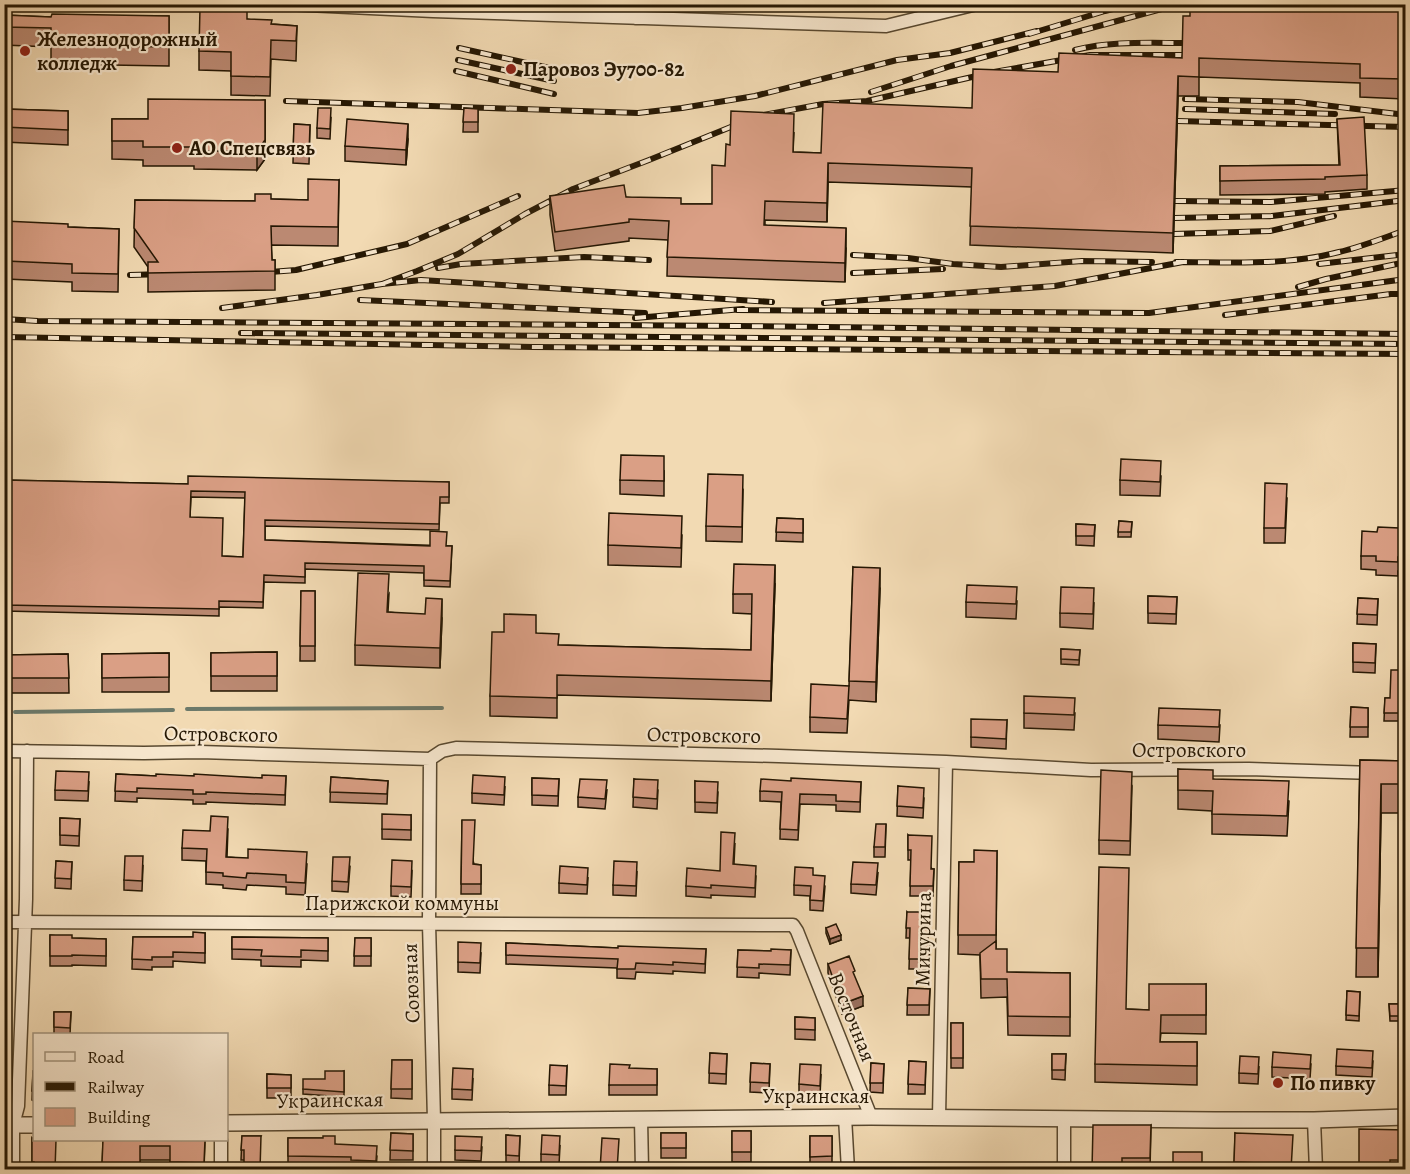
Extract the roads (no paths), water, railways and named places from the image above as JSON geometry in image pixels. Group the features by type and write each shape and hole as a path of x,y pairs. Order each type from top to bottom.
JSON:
{"street":[{"path":"286,4 444,12 886,26 977,4"},
{"path":"635,4 635,18"},
{"name":"Островского","path":"4,751 200,752 430,759 442,751 456,748 779,756 1091,770 1249,769 1406,774"},
{"path":"13,1170 9,1125 18,1106 25,922 27,751"},
{"name":"Союзная","path":"430,759 429,923 434,1170"},
{"name":"Мичурина","path":"939,1117 946,762"},
{"name":"Парижской коммуны","path":"4,922 793,925 797,931"},
{"name":"Восточная","path":"797,931 871,1117"},
{"path":"846,1117 848,1170"},
{"name":"Украинская","path":"228,1123 846,1117 1314,1120 1406,1117"},
{"path":"642,1119 642,1170"},
{"path":"1064,1119 1064,1170"},
{"path":"1314,1120 1316,1170"},
{"path":"9,1125 33,1125"},
{"path":"221,1141 221,1170"}],"waterway":[{"path":"187,709 442,708"},
{"path":"15,712 173,710"}],"railway":[{"path":"1029,34 1132,4"},
{"path":"871,92 951,66 1180,4"},
{"path":"286,101 638,113 755,96 897,60 950,53 1037,31"},
{"path":"1075,50 1115,44 1183,43"},
{"path":"459,48 554,69"},
{"path":"382,284 458,254 525,214 573,189 758,116 823,104 867,101 994,72 1090,55 1183,55"},
{"path":"458,60 554,81"},
{"path":"456,71 554,94"},
{"path":"1185,99 1298,102 1406,115"},
{"path":"1185,109 1335,114"},
{"path":"1177,121 1406,127"},
{"path":"1175,201 1271,202 1406,190"},
{"path":"258,273 296,270 407,244 518,196"},
{"path":"1174,218 1272,216 1406,200"},
{"path":"1173,234 1270,231 1334,216"},
{"path":"1176,262 1258,262 1299,259 1347,250 1406,230"},
{"path":"1319,264 1406,254"},
{"path":"853,255 1001,267 1082,261 1152,262"},
{"path":"438,268 461,264 584,257 649,260"},
{"path":"824,303 1055,286 1183,262"},
{"path":"1298,287 1406,262"},
{"path":"853,273 943,269"},
{"path":"130,275 165,274"},
{"path":"737,310 1149,313 1406,279"},
{"path":"222,308 421,280 772,302"},
{"path":"1225,315 1406,294"},
{"path":"360,300 645,313"},
{"path":"635,318 743,309"},
{"path":"4,319 1406,334"},
{"path":"241,333 1406,344"},
{"path":"4,337 533,347 1406,354"}],"place":[{"name":"Железнодорожный колледж","path":"25,51"},
{"name":"Паровоз Эу700-82","path":"511,69"},
{"name":"АО Спецсвязь","path":"177,148"},
{"name":"По пивку","path":"1278,1083"}]}
